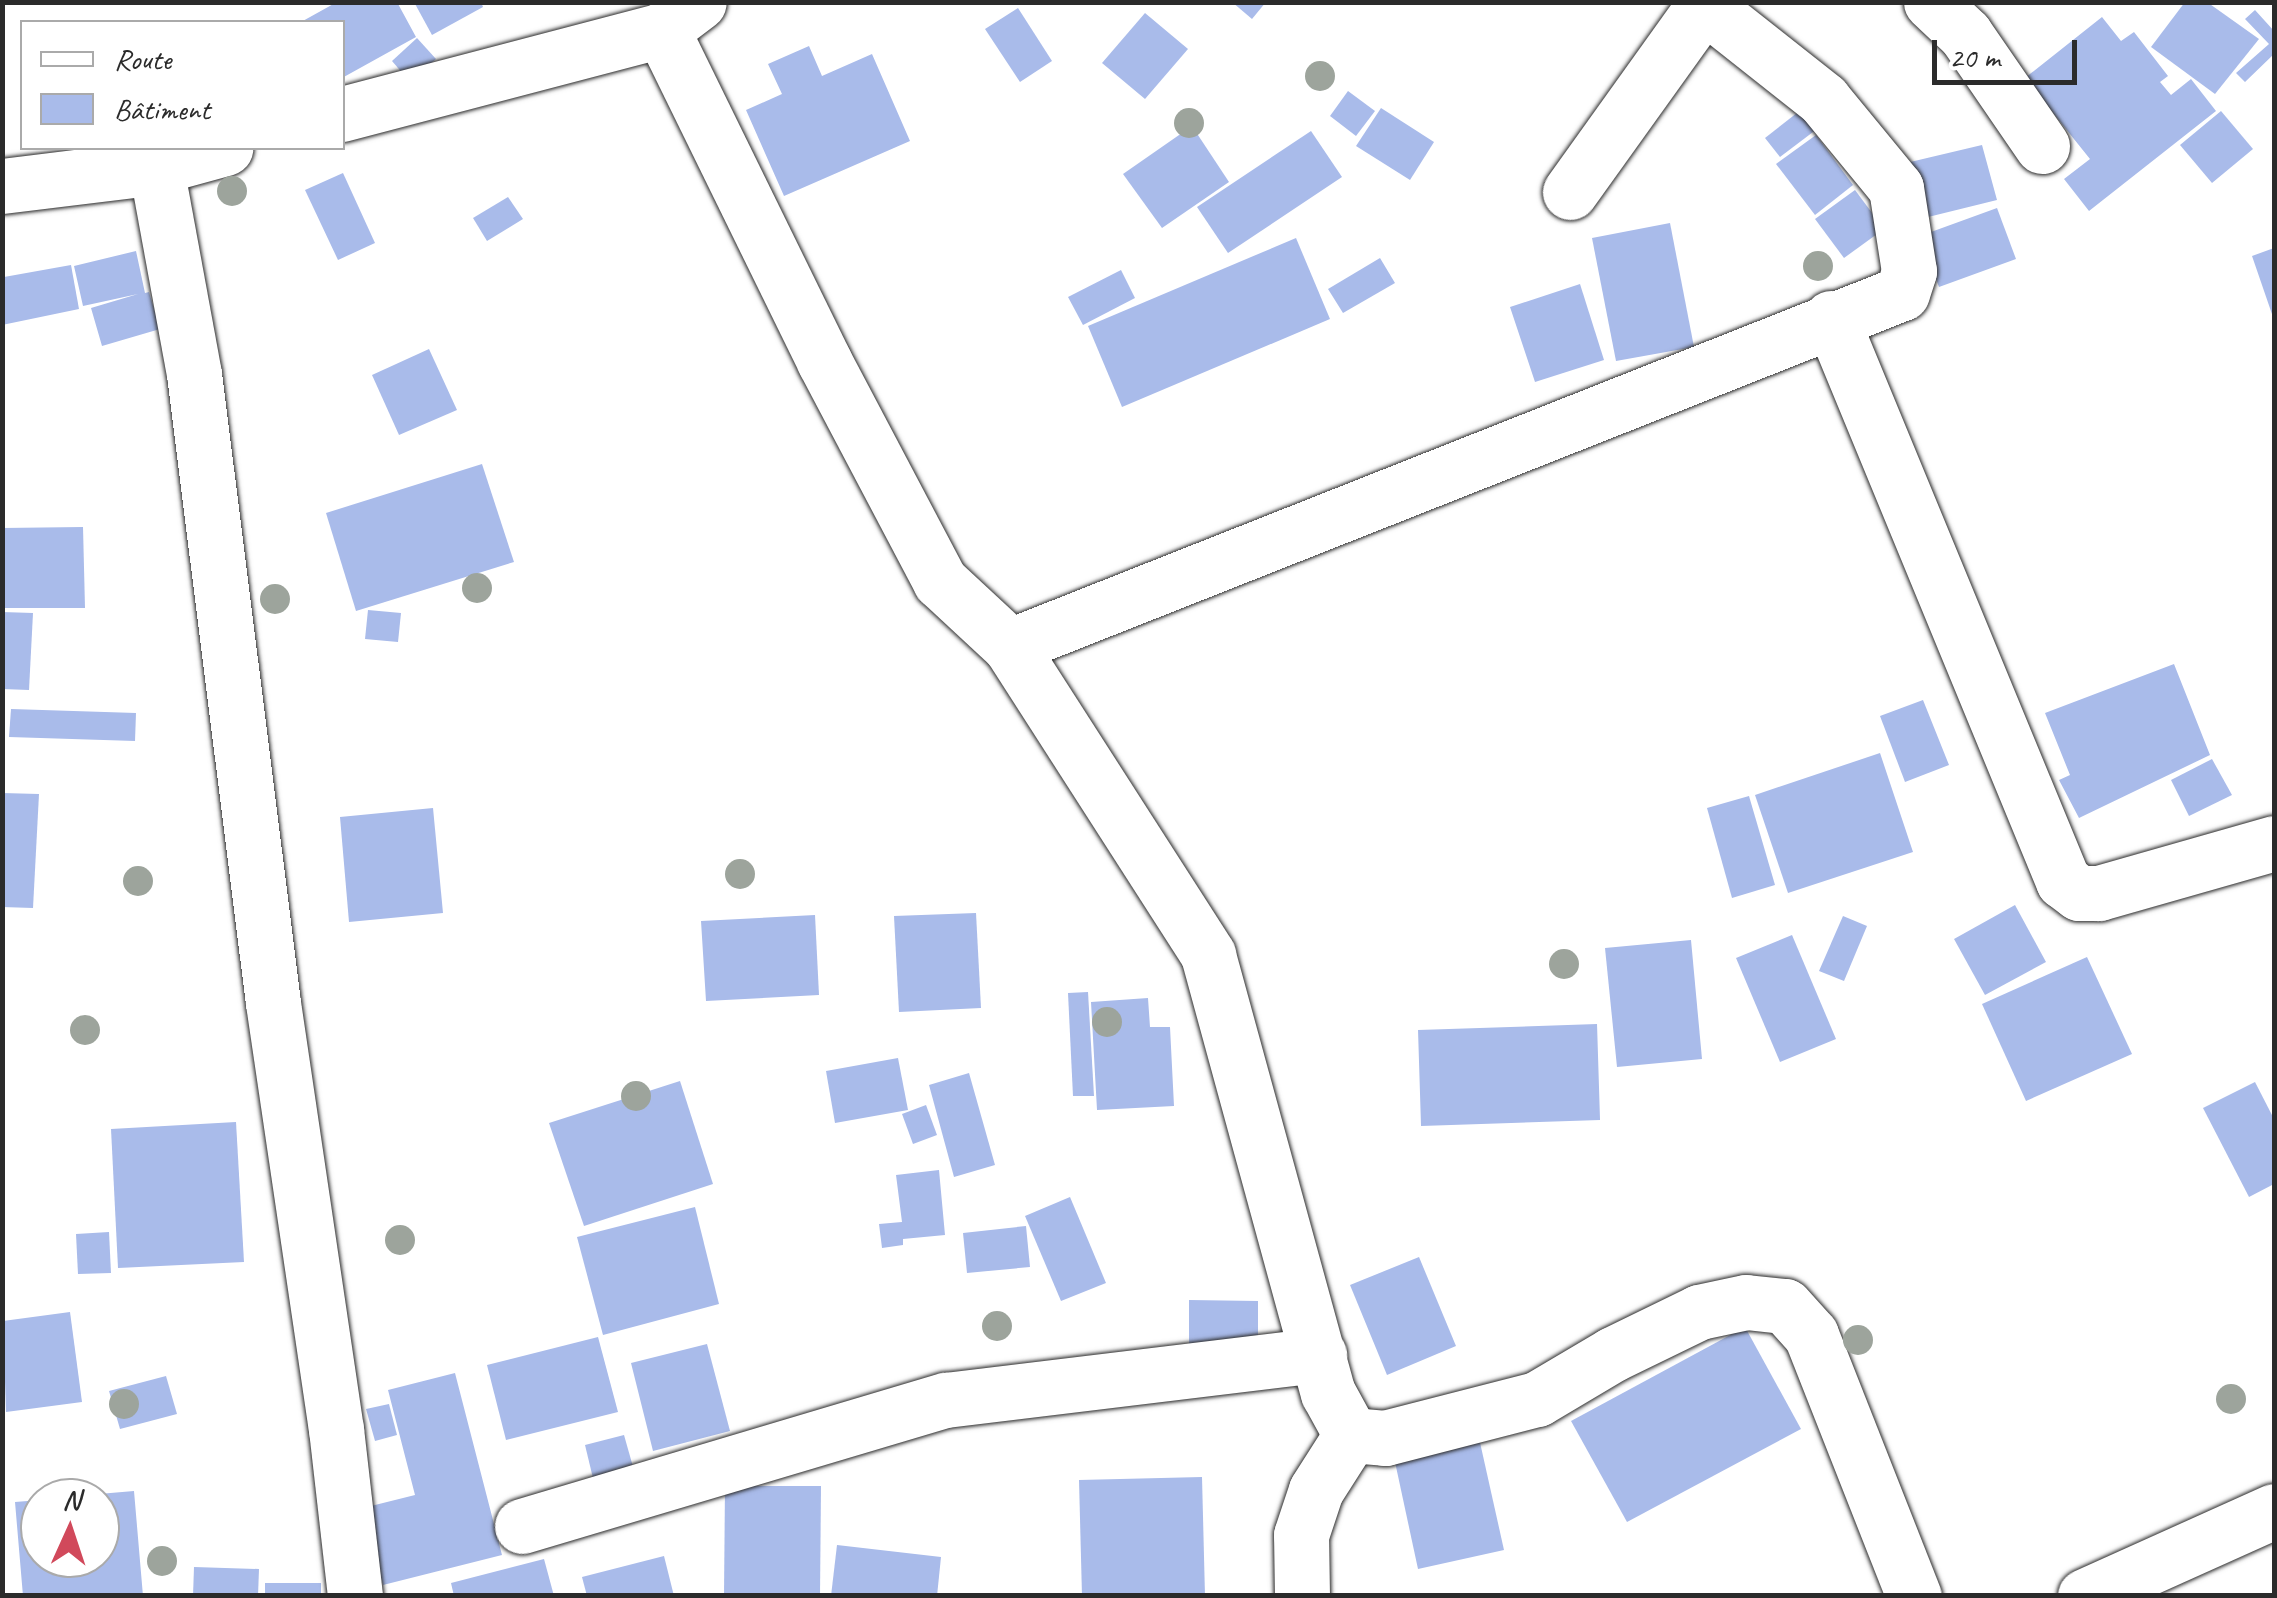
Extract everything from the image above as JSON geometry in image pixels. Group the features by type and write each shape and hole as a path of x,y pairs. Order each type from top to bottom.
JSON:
{"street":[{"path":"1930,2 1966,34 2042,146"},
{"path":"1010,646 1902,293 1908,284 1896,188 1823,99 1705,4 1570,192"},
{"path":"345,113 681,16 824,361 940,581 1010,646 1208,954 1328,1394 1351,1435"},
{"path":"2,186 156,167 218,150"},
{"path":"156,167 194,374 273,1003 336,1429 355,1596"},
{"path":"1831,318 2063,881 2079,893 2099,893 2274,843"},
{"path":"1351,1435 1385,1438 1537,1399 1613,1354 1699,1312 1746,1302 1785,1306 1811,1335 1914,1596"},
{"path":"522,1526 946,1400 1319,1355"},
{"path":"1302,1596 1300,1535 1316,1490 1351,1435"},
{"path":"2085,1596 2274,1510"}],"building":[{"path":"337,2 397,2 416,37 345,76 345,20 305,20"},
{"path":"414,2 481,2 483,7 432,35"},
{"path":"1232,2 1266,2 1252,19"},
{"path":"2185,2 2207,2 2259,39 2215,94 2151,47"},
{"path":"1018,8 1052,61 1020,82 985,29"},
{"path":"2255,10 2274,31 2274,54 2245,82 2236,73 2269,44 2245,19"},
{"path":"1145,13 1188,49 1145,99 1102,63"},
{"path":"2102,17 2121,41 2134,32 2168,76 2160,82 2171,95 2191,79 2216,111 2089,211 2064,179 2090,159 2025,78"},
{"path":"417,38 436,59 410,82 392,61"},
{"path":"809,46 822,76 872,54 910,141 784,196 746,110 782,94 768,64"},
{"path":"1348,91 1375,111 1356,136 1330,116"},
{"path":"1381,108 1434,142 1410,180 1356,146"},
{"path":"1802,109 1817,129 1780,157 1765,138"},
{"path":"2221,111 2253,149 2212,183 2180,145"},
{"path":"1192,126 1229,182 1162,228 1123,174"},
{"path":"1311,131 1342,177 1228,253 1197,207"},
{"path":"1816,135 1853,185 1815,215 1776,164"},
{"path":"1982,145 1997,200 1920,219 1906,163"},
{"path":"343,173 375,243 338,260 305,190"},
{"path":"1855,190 1884,229 1844,258 1815,219"},
{"path":"508,197 523,219 487,241 473,218"},
{"path":"1997,208 2016,259 1939,287 1920,236"},
{"path":"1670,223 1694,347 1616,361 1592,238"},
{"path":"1296,238 1330,319 1122,407 1088,326"},
{"path":"2274,248 2274,320 2252,256"},
{"path":"136,251 145,293 149,292 160,329 102,346 91,308 138,294 83,306 74,266"},
{"path":"1380,258 1395,283 1343,313 1328,289"},
{"path":"71,265 79,309 2,325 4,277"},
{"path":"1121,270 1135,298 1083,325 1068,297"},
{"path":"1580,284 1604,360 1535,382 1510,307"},
{"path":"429,349 457,410 399,435 372,375"},
{"path":"482,464 514,562 356,611 326,513"},
{"path":"83,527 85,608 2,608 2,528"},
{"path":"368,610 401,613 398,642 365,639"},
{"path":"2,612 33,613 29,690 2,689"},
{"path":"2174,664 2210,755 2079,818 2059,780 2070,775 2045,713"},
{"path":"1923,700 1949,765 1905,782 1880,716"},
{"path":"11,709 136,713 135,741 9,737"},
{"path":"1880,753 1913,852 1788,893 1755,795"},
{"path":"2212,759 2232,795 2189,816 2171,780"},
{"path":"2,793 39,794 33,908 2,907"},
{"path":"1749,796 1775,885 1732,898 1707,808"},
{"path":"433,808 443,913 349,922 340,817"},
{"path":"2015,905 2046,962 1985,995 1954,939"},
{"path":"976,913 981,1008 899,1012 894,916"},
{"path":"815,915 819,995 706,1001 701,921"},
{"path":"1843,916 1867,926 1844,981 1819,971"},
{"path":"1792,935 1836,1039 1780,1062 1736,958"},
{"path":"1691,940 1702,1059 1617,1067 1605,948"},
{"path":"2087,957 2132,1054 2026,1101 1982,1004"},
{"path":"1088,992 1094,1096 1073,1096 1068,993"},
{"path":"1148,998 1150,1027 1170,1027 1174,1106 1097,1110 1091,1002"},
{"path":"1597,1024 1600,1120 1421,1126 1418,1030"},
{"path":"898,1058 908,1110 835,1123 826,1071"},
{"path":"969,1073 995,1165 954,1177 929,1085"},
{"path":"680,1081 713,1184 584,1226 549,1123"},
{"path":"2255,1082 2274,1119 2274,1184 2249,1197 2203,1108"},
{"path":"926,1105 937,1135 913,1144 902,1114"},
{"path":"236,1122 244,1262 118,1268 111,1129"},
{"path":"939,1170 945,1235 903,1239 903,1245 882,1248 879,1224 902,1222 896,1175"},
{"path":"1070,1197 1106,1283 1061,1301 1025,1216"},
{"path":"695,1207 719,1304 603,1335 577,1237"},
{"path":"1026,1226 1030,1267 967,1273 963,1233"},
{"path":"109,1232 111,1273 78,1274 76,1234"},
{"path":"1419,1257 1456,1346 1387,1375 1350,1285"},
{"path":"1189,1300 1258,1301 1258,1348 1189,1348"},
{"path":"70,1312 82,1402 6,1412 3,1321"},
{"path":"1745,1327 1801,1429 1627,1522 1571,1421"},
{"path":"598,1337 618,1412 506,1440 487,1365"},
{"path":"707,1344 730,1431 653,1451 631,1363"},
{"path":"455,1373 502,1555 383,1585 363,1508 415,1495 388,1390"},
{"path":"166,1376 177,1414 120,1429 109,1391"},
{"path":"389,1404 397,1435 375,1441 366,1409"},
{"path":"1477,1429 1504,1550 1418,1569 1392,1448"},
{"path":"624,1435 639,1488 598,1499 585,1445"},
{"path":"1202,1477 1205,1596 1082,1596 1079,1480"},
{"path":"725,1486 821,1486 820,1596 724,1596"},
{"path":"134,1491 143,1596 23,1596 21,1578 120,1578 120,1492"},
{"path":"15,1502 20,1502 20,1561"},
{"path":"837,1545 941,1557 937,1596 831,1596"},
{"path":"664,1556 674,1596 587,1596 582,1577"},
{"path":"544,1559 554,1596 454,1596 451,1583"},
{"path":"194,1567 259,1569 258,1596 193,1596"},
{"path":"265,1583 321,1583 321,1596 265,1596"}]}
